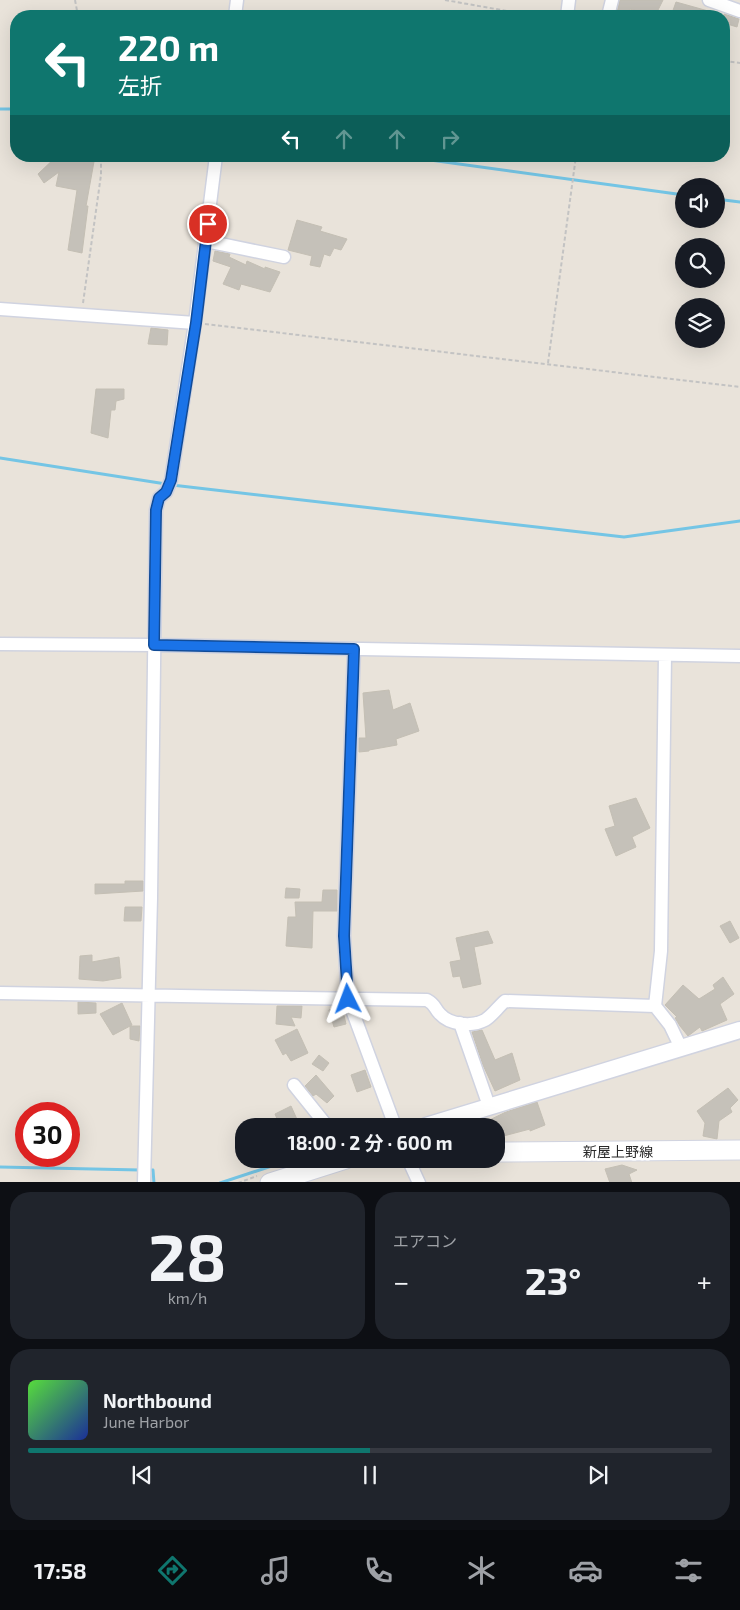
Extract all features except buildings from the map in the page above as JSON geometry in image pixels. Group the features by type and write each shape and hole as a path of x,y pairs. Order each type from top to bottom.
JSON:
{"main road":[{"name":"新屋上野線","path":"505,1152 740,1150"},
{"path":"270,1182 316,1168"}],"street":[{"path":"708,0 740,11"},
{"path":"144,1182 151,898 156,510 159,498 166,492 171,480 196,323 215,162"},
{"path":"206,242 284,257"},
{"path":"0,308 196,323"},
{"path":"0,644 740,656"},
{"path":"354,649 344,936 348,999 392,1118"},
{"path":"665,655 661,951 655,1006 670,1025 681,1048"},
{"path":"0,993 427,1000 434,1004 440,1015 453,1023 469,1024 485,1020 505,1001 655,1006"},
{"path":"460,1023 489,1106"},
{"path":"451,1118 740,1030"},
{"path":"294,1085 321,1118"},
{"path":"412,1168 418,1182"}],"path":[{"path":"445,0 501,10"},
{"path":"82,315 101,175 101,162"},
{"path":"548,363 575,162"},
{"path":"196,323 740,387"}],"waterway":[{"path":"0,109 10,109"},
{"path":"445,162 675,194"},
{"path":"725,200 740,202"},
{"path":"0,458 166,484"},
{"path":"172,485 624,537 740,521"},
{"path":"0,1167 140,1170"},
{"path":"223,1182 266,1168"},
{"path":"146,1170 153,1170 154,1182"}],"route":[{"path":"208,224 196,323 171,480 166,492 159,498 156,510 154,645 354,649 344,936 348,999"}]}
